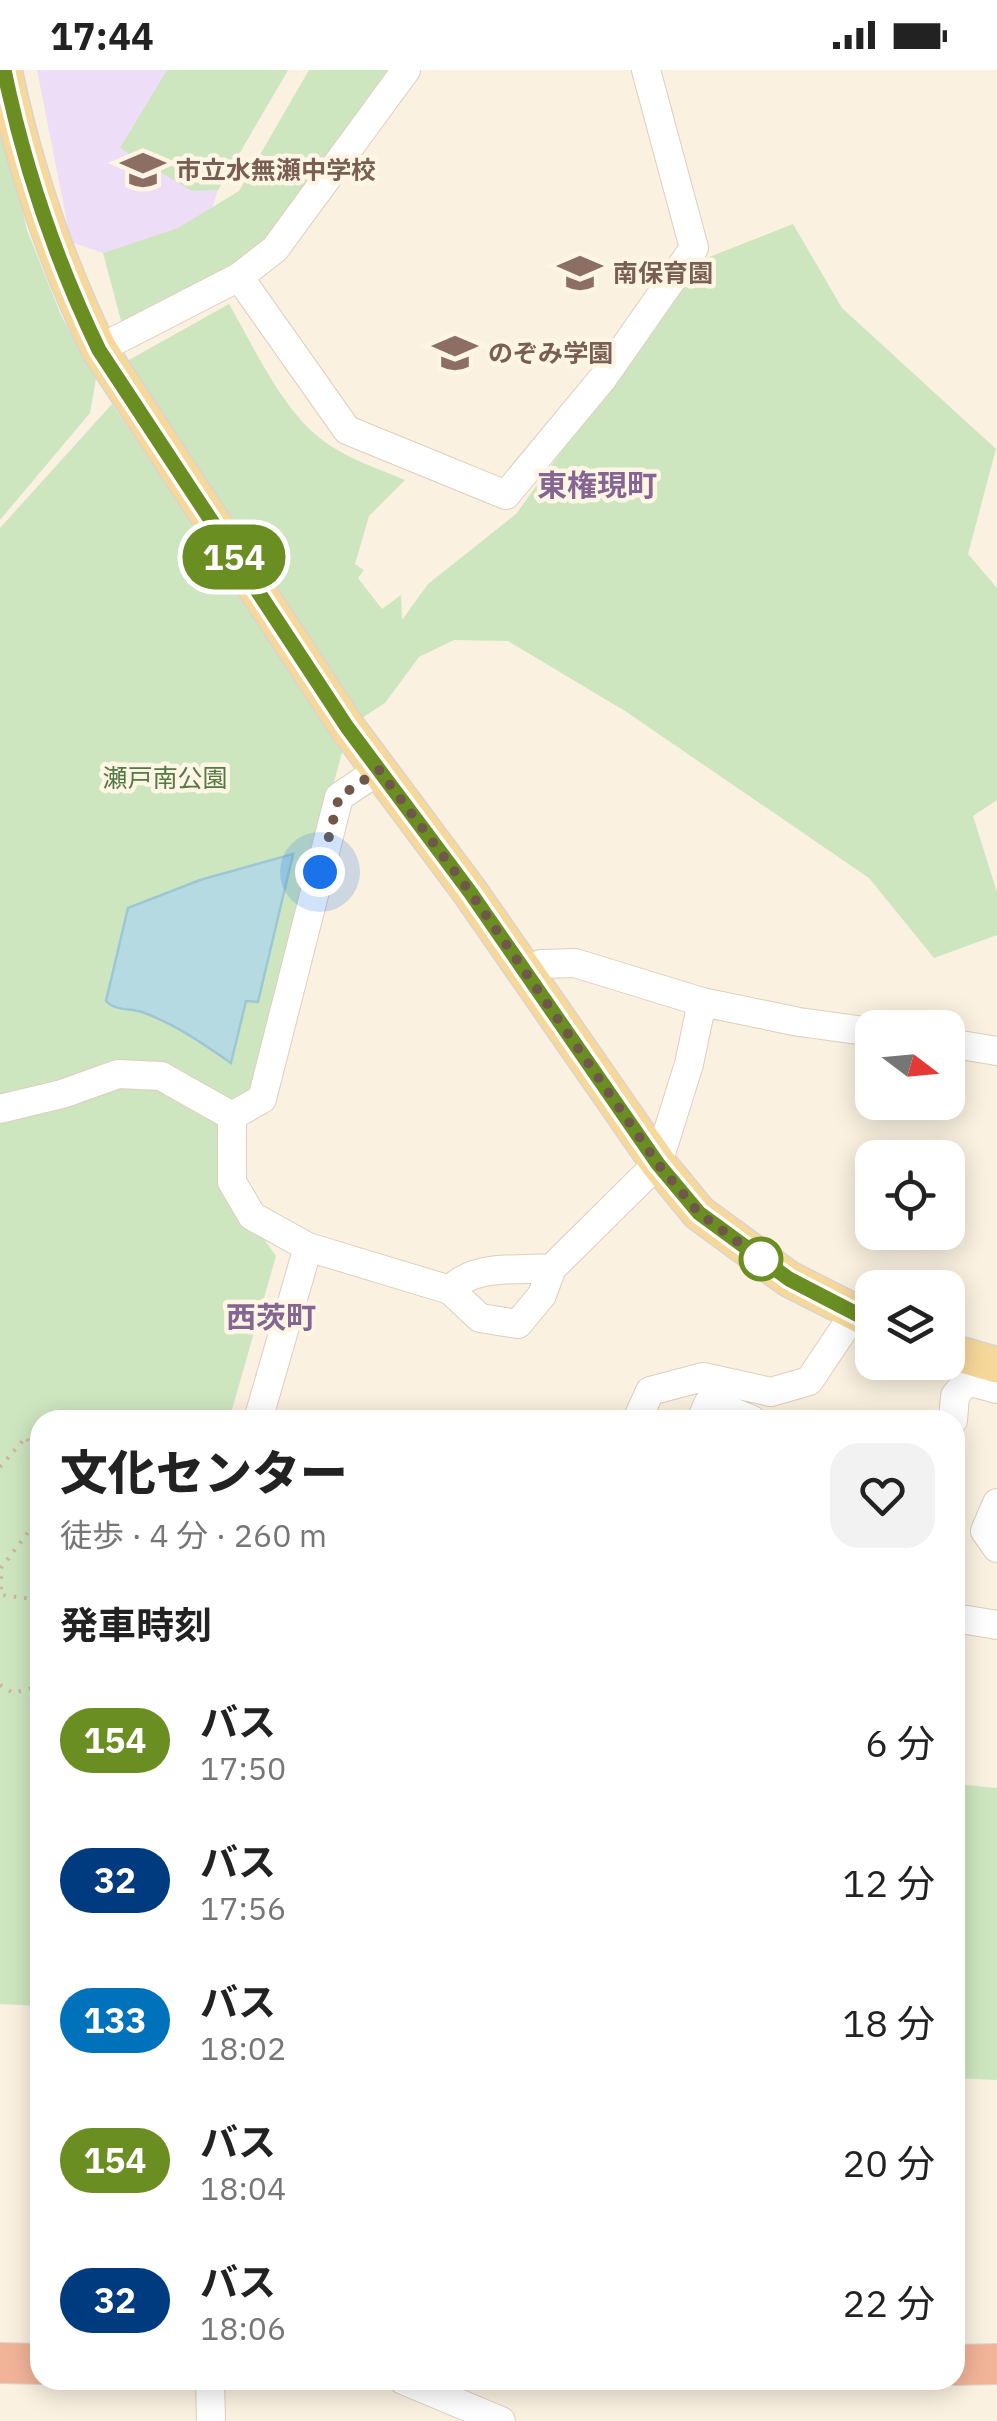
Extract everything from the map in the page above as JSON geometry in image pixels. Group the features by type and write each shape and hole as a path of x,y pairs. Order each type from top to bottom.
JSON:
{"highway":[{"path":"0,2363 30,2364"},
{"path":"965,2365 997,2364"}],"main road":[{"path":"4,70 20,148 76,303 99,350 254,588 658,1164 699,1213 789,1279 855,1314"},
{"path":"965,1356 997,1365"}],"street":[{"path":"99,350 239,277 275,249 406,70"},
{"path":"239,277 347,430 506,495 603,378 694,248 646,70"},
{"path":"232,1116 262,1098 339,797 379,770"},
{"path":"528,976 541,964 575,963 702,1002 855,1030"},
{"path":"232,1116 232,1182 252,1216 308,1246 450,1290 480,1318 518,1324 542,1296 552,1268 658,1164 689,1064 702,1002"},
{"path":"965,1046 997,1051"},
{"path":"0,1109 62,1094 118,1074 161,1076 232,1116"},
{"path":"261,1410 308,1246"},
{"path":"450,1290 460,1279 481,1271 552,1268"},
{"path":"641,1410 650,1391 703,1377 771,1392 808,1382 855,1327"},
{"path":"954,1410 955,1396 967,1381 997,1389"},
{"path":"705,1410 709,1402 728,1410"},
{"path":"997,1503 985,1531 997,1548"},
{"path":"965,1620 997,1625"},
{"path":"210,2390 211,2421"},
{"path":"427,2390 501,2421"}],"path":[{"path":"0,1466 26,1437 30,1443"},
{"path":"30,1530 1,1568 1,1595 30,1599"},
{"path":"0,1685 13,1693 30,1689"}],"shaded area":[{"name":"市立水無瀬中学校","path":"37,70 288,70 218,190 209,218 103,253 71,242"}],"green space":[{"path":"167,70 288,70 218,190 192,191 120,148"},
{"path":"309,70 397,70 254,265 123,328 103,253 178,228 239,191"},
{"path":"0,107 27,230 61,315 96,379 90,413 0,520"},
{"path":"793,224 842,308 996,449 968,554 997,588 997,800 973,816 997,892 997,935 934,958 869,878 625,711 508,641 454,640 419,657 385,703 362,718 281,594 120,365 229,304 269,376 307,426 340,452 405,480 369,516 355,564 364,570 358,578 382,609 401,595 402,620 428,584 516,514 699,261"},
{"name":"瀬戸南公園","path":"112,404 343,749 224,1184 276,1256 232,1410 30,1410 30,2006 0,2004 0,528"},
{"path":"965,1785 997,1788 997,2080 965,2078"}],"water":[{"path":"293,854 258,1002 246,1001 231,1063 166,1022 106,1001 128,908 200,880"}],"bus line":[{"name":"154","path":"4,70 20,148 76,303 99,350 347,727 470,892 658,1164 699,1213 789,1279 855,1314"}],"place":[{"name":"市立水無瀬中学校","path":"143,170"},
{"name":"南保育園","path":"580,273"},
{"name":"のぞみ学園","path":"455,353"}],"district":[{"name":"東権現町","path":"597,486"},
{"name":"西茨町","path":"271,1318"}],"route":[{"path":"320,872 339,797 379,770 470,892 658,1164 699,1213 761,1259"}]}
